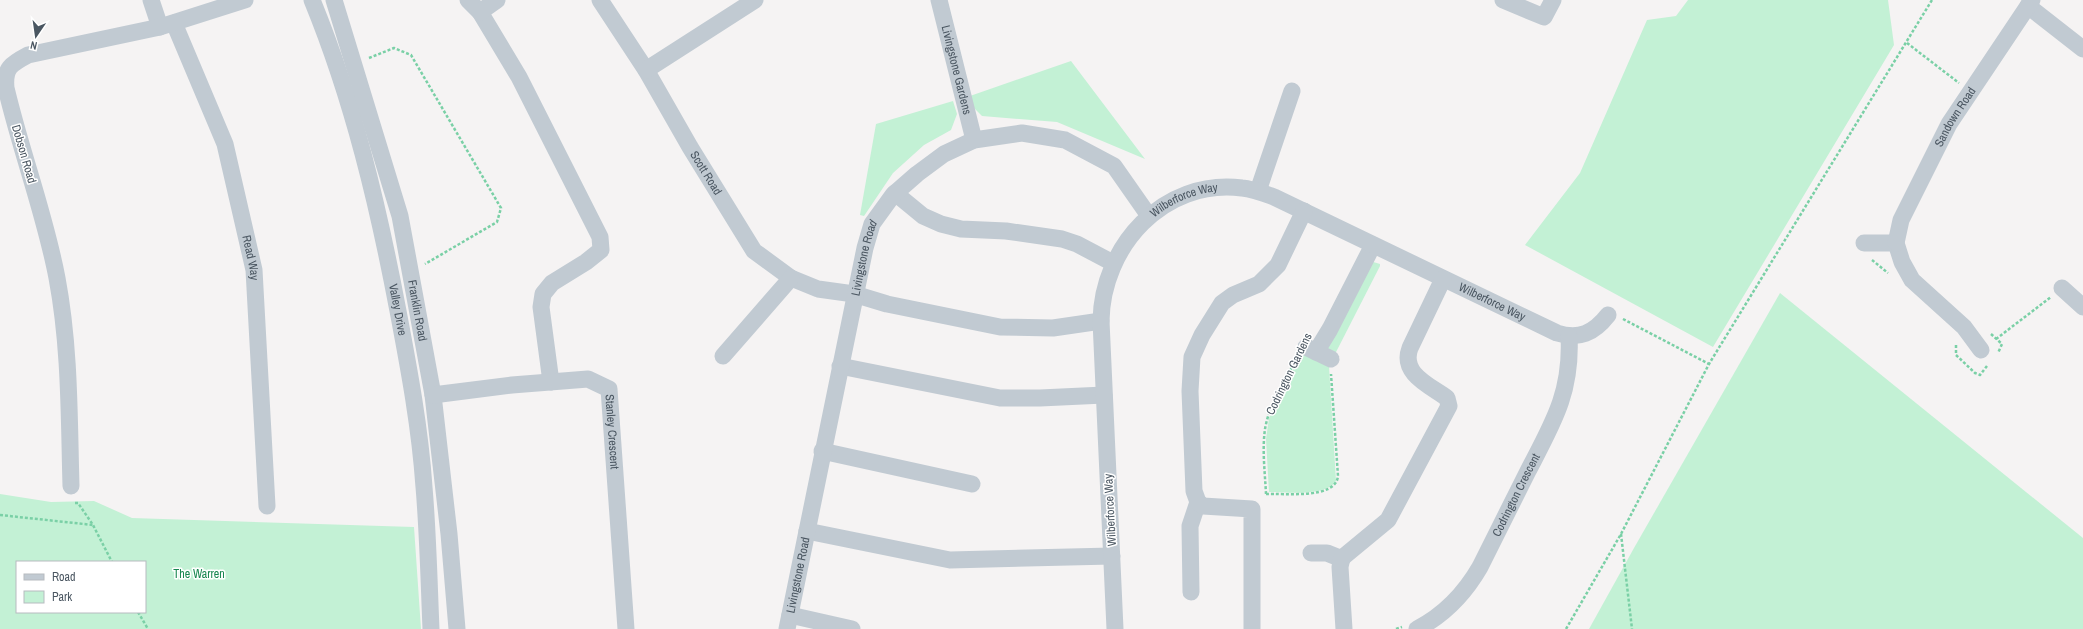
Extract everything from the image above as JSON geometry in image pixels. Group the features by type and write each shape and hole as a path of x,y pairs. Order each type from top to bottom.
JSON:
{"street":[{"name":"Read Way","path":"151,0 167,25 225,144 254,270 267,506"},
{"name":"Dobson Road","path":"71,486 68,372 62,306 53,258 10,105 5,77 8,68 16,61 28,55 167,25 245,0"},
{"name":"Valley Drive","path":"312,0 330,42 359,137 387,248 413,391 424,486 431,629"},
{"name":"Franklin Road","path":"334,0 400,216 433,395 449,534 457,629"},
{"path":"468,0 480,12 519,76 600,236 601,250 586,262 552,283 543,294 542,307 551,382"},
{"path":"480,12 497,0"},
{"name":"Scott Road","path":"600,0 646,70 690,147 754,251 791,278 818,289 854,294 887,304 1000,327 1053,328 1101,321"},
{"path":"646,70 755,0"},
{"name":"Livingstone Gardens","path":"939,0 974,140"},
{"path":"1503,0 1544,17 1553,0"},
{"path":"2030,3 2083,49"},
{"name":"Sandown Road","path":"1988,357 1964,327 1912,280 1902,262 1896,243 1901,220 1949,124 2030,3"},
{"path":"1258,191 1292,91"},
{"name":"Livingstone Road","path":"788,622 864,248 872,224 895,194 916,174 944,154 974,140 1022,133 1065,140 1114,166 1149,216"},
{"name":"Wilberforce Way","path":"1115,629 1101,321 1104,292 1113,263 1125,242 1149,216 1177,199 1202,190 1231,187 1258,191 1304,211 1552,331 1569,336 1581,335 1592,331 1608,315"},
{"path":"895,194 923,216 941,224 961,229 1006,231 1062,239 1078,244 1113,263"},
{"path":"1252,629 1252,509 1203,506 1198,502 1194,491 1190,391 1192,357 1202,335 1222,303 1233,295 1259,284 1278,265 1304,211"},
{"path":"1864,243 1896,243"},
{"name":"Codrington Gardens","path":"1331,364 1306,353 1330,329 1373,244"},
{"path":"723,356 791,278"},
{"path":"1344,629 1340,567 1342,559 1387,521 1449,406 1447,398 1413,373 1409,366 1407,357 1444,279"},
{"path":"2062,288 2083,307"},
{"name":"Codrington Crescent","path":"1417,629 1442,623 1475,575 1553,424 1567,384 1570,358 1569,336"},
{"path":"840,366 1000,398 1104,395"},
{"name":"Stanley Crescent","path":"433,395 588,379 609,389 626,629"},
{"path":"822,452 972,484"},
{"path":"1191,592 1190,526 1198,502"},
{"path":"807,531 950,560 1112,556"},
{"path":"1311,553 1327,553 1342,559"},
{"path":"788,622 852,629"}],"path":[{"path":"1566,629 1621,534 1709,364 1932,0"},
{"path":"1906,43 1961,85"},
{"path":"354,64 394,48 411,55 501,208 497,222 410,272"},
{"path":"1957,90 1965,78"},
{"path":"1864,243 1866,256 1892,277"},
{"path":"1956,338 1956,355 1975,373 1980,375 1996,338 2062,288"},
{"path":"1608,315 1610,312 1709,364"},
{"path":"1988,357 2003,346 1990,334"},
{"name":"Codrington Gardens","path":"1266,494 1264,438 1271,408 1306,353"},
{"path":"1252,509 1266,494 1316,493 1326,491 1336,484 1338,476 1331,364"},
{"path":"71,486 70,503 78,503 93,525 111,561"},
{"path":"0,516 93,525"},
{"path":"1621,534 1632,629"},
{"path":"139,613 148,629"}],"green space":[{"path":"1688,0 1888,0 1894,45 1713,347 1525,245 1580,173 1647,20 1676,16"},
{"path":"1071,61 1145,159 1057,122 982,116 974,108 970,96"},
{"path":"953,101 957,114 951,130 924,145 893,173 864,216 860,215 876,124"},
{"path":"1370,261 1380,264 1380,266 1334,356 1327,349"},
{"path":"1780,293 2083,538 2083,629 1589,629"},
{"path":"1302,351 1329,366 1336,481 1331,486 1315,492 1269,492 1266,439 1269,418"},
{"name":"The Warren","path":"0,494 51,502 94,501 132,518 414,527 421,629 0,629"}]}
